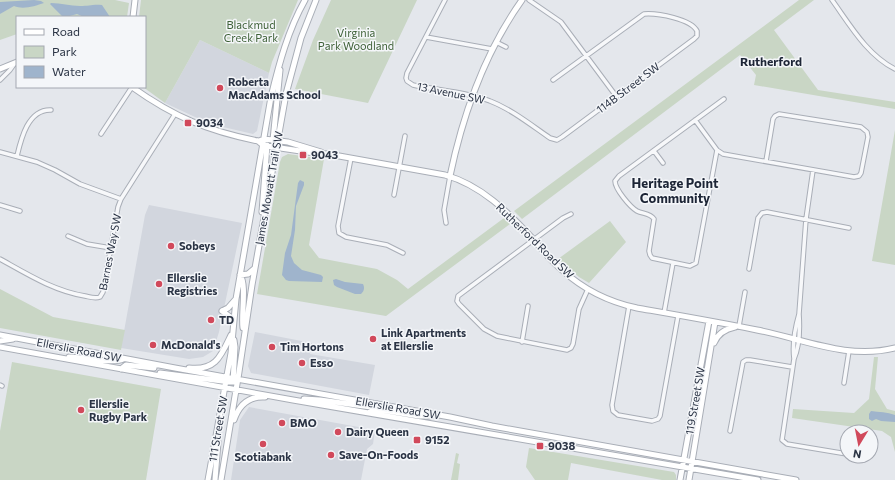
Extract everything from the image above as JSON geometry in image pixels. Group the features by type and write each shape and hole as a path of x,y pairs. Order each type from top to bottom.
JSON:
{"main road":[{"path":"133,16 135,0"},
{"name":"James Mowatt Trail SW","path":"230,381 232,332 236,299 265,146 264,139 273,91 281,58 295,20 305,0"},
{"name":"James Mowatt Trail SW","path":"230,381 244,337 276,148 275,140 295,57 306,22 316,0"},
{"path":"450,176 459,138 473,96 492,49 522,0"},
{"path":"275,140 281,58"},
{"path":"0,69 16,62"},
{"path":"134,88 175,114 214,130 258,141"},
{"name":"Rutherford Road SW","path":"258,141 264,139 275,140 308,147 328,154"},
{"name":"Rutherford Road SW","path":"258,141 265,146 328,154 450,176 485,194 501,208 561,270 588,289 608,299 629,306 739,326 829,348 849,351 871,351 895,348"},
{"path":"263,222 262,209 265,146"},
{"path":"244,337 242,318 244,284 240,275 248,274 255,268"},
{"path":"233,324 229,316 222,311 228,308 236,299"},
{"name":"119 Street SW","path":"680,480 685,460 709,321"},
{"name":"119 Street SW","path":"689,480 715,322"},
{"path":"712,347 721,332 729,328 739,326"},
{"path":"175,368 201,368 216,362 223,353 232,332"},
{"name":"Ellerslie Road SW","path":"0,335 175,368 230,381 236,389 282,398 758,480"},
{"path":"0,341 18,338"},
{"name":"Ellerslie Road SW","path":"0,347 139,372 230,381 377,404 796,480"},
{"path":"58,358 79,357 114,361 123,359"},
{"path":"121,369 126,365 158,368 167,367"},
{"path":"139,372 151,376 217,389 222,393 223,400"},
{"name":"111 Street SW","path":"221,480 236,389 230,381"},
{"name":"111 Street SW","path":"208,480 223,400 230,381"},
{"path":"229,434 236,415 244,403 248,400 260,397 282,398"},
{"path":"293,400 320,400 371,407 377,404"},
{"path":"370,413 380,410 419,416 450,417"},
{"path":"215,480 218,450 218,429"}],"street":[{"path":"445,0 426,37 492,49"},
{"path":"529,0 561,22 616,96"},
{"path":"832,0 867,48 877,58 895,70"},
{"name":"114B Street SW","path":"557,140 697,36 697,30 685,21 649,14 641,16 586,56"},
{"name":"13 Avenue SW","path":"426,37 407,73 407,81 414,85 473,96 496,103 550,138 557,140"},
{"path":"496,42 506,47"},
{"path":"553,80 586,56"},
{"path":"0,80 16,62"},
{"path":"101,134 131,88"},
{"path":"717,150 698,259 695,264 690,266 657,260 651,257 649,251 654,220 650,215 638,212 632,207 617,188 615,182 619,176 724,99"},
{"path":"17,156 23,135 30,122 42,111 51,110"},
{"name":"Barnes Way SW","path":"0,259 58,290 98,298 101,296 103,292 118,207 121,199 175,114"},
{"path":"695,120 717,150 725,155 854,177 860,175 868,137 866,130 861,127 779,114 773,119 766,161"},
{"path":"394,196 405,136"},
{"path":"654,151 663,163"},
{"path":"0,152 43,165 80,184 121,199"},
{"path":"351,158 338,226 339,234 346,237 387,245 403,253"},
{"path":"813,170 806,220 799,314 796,323 796,339 793,352 794,359 782,439 787,444 839,453"},
{"path":"446,223 444,210 450,176"},
{"path":"0,205 20,211"},
{"path":"749,269 760,214 767,212 849,228"},
{"path":"571,214 563,218 458,296 457,301 488,331 502,338 565,349 571,348 573,344 579,309 588,289"},
{"path":"68,236 84,243 111,248"},
{"path":"664,313 673,263"},
{"path":"739,326 745,292"},
{"path":"522,342 528,306"},
{"path":"629,306 612,405 613,411 618,415 654,421 658,419 661,414 678,316"},
{"path":"844,384 849,351"},
{"path":"730,431 743,362 748,360 792,367"}],"shaded area":[{"name":"Roberta MacAdams School","path":"200,40 269,73 257,131 253,134 219,126 165,103"},
{"path":"149,205 242,223 219,332 213,351 203,357 189,359 121,348 145,215"},
{"path":"255,332 312,343 310,354 375,365 369,395 251,373 248,366"},
{"path":"249,407 375,430 373,444 367,449 361,480 231,480 240,420"}],"green space":[{"path":"0,0 115,0 129,3 127,16 16,16 16,34 0,40"},
{"name":"Blackmud Creek Park","path":"141,0 298,0 272,62 269,73 200,40 165,103 144,88 146,88 146,16 139,16"},
{"name":"Virginia Park Woodland","path":"331,0 417,0 368,103 295,89 313,40"},
{"path":"799,0 814,0 774,30 818,90 895,102 895,109 754,85 756,75 740,55 522,219 514,211"},
{"path":"895,130 895,265 872,261"},
{"path":"288,154 324,159 309,245 319,258 377,269 397,280 408,289 504,218 510,224 386,316 257,294 280,162 282,157"},
{"path":"610,221 626,242 589,283 579,277 558,259"},
{"path":"0,289 53,317 125,330 121,350 0,328"},
{"path":"874,357 878,357 875,389 887,409 895,411 895,452 891,437 879,431 879,424 839,425 792,418 793,409 854,413 869,399"},
{"name":"Ellerslie Rugby Park","path":"12,362 161,389 146,480 0,480 0,431"},
{"path":"529,448 674,472 676,475 676,480 662,480 571,463 568,480 535,480 526,467"},
{"path":"456,453 459,454 457,463 460,464 458,480 451,480"}],"water":[{"path":"34,0 44,3 25,8 14,6 0,14 0,2"},
{"path":"58,3 76,6 102,5 109,16 82,16 77,14 62,16 50,4"},
{"path":"300,180 304,182 304,185 296,206 295,230 291,256 294,263 302,270 321,275 323,277 322,282 289,281 282,275 285,253 291,235 298,183"},
{"path":"336,279 345,282 363,284 363,291 361,294 355,294 337,287 334,285 333,280"},
{"path":"871,411 895,415 895,422 876,419 872,421 869,419 869,414"}],"place":[{"name":"Roberta MacAdams School","path":"220,88"},
{"name":"9034","path":"188,123"},
{"name":"9043","path":"303,155"},
{"name":"Sobeys","path":"171,246"},
{"name":"Ellerslie Registries","path":"159,284"},
{"name":"TD","path":"211,320"},
{"name":"Link Apartments at Ellerslie","path":"373,339"},
{"name":"McDonald's","path":"153,345"},
{"name":"Tim Hortons","path":"272,347"},
{"name":"Esso","path":"302,363"},
{"name":"Ellerslie Rugby Park","path":"81,410"},
{"name":"BMO","path":"282,423"},
{"name":"Dairy Queen","path":"338,432"},
{"name":"9152","path":"417,440"},
{"name":"Scotiabank","path":"263,444"},
{"name":"9038","path":"540,446"},
{"name":"Save-On-Foods","path":"331,455"}],"district":[{"name":"Rutherford","path":"771,62"},
{"name":"Heritage Point Community","path":"675,190"}]}
